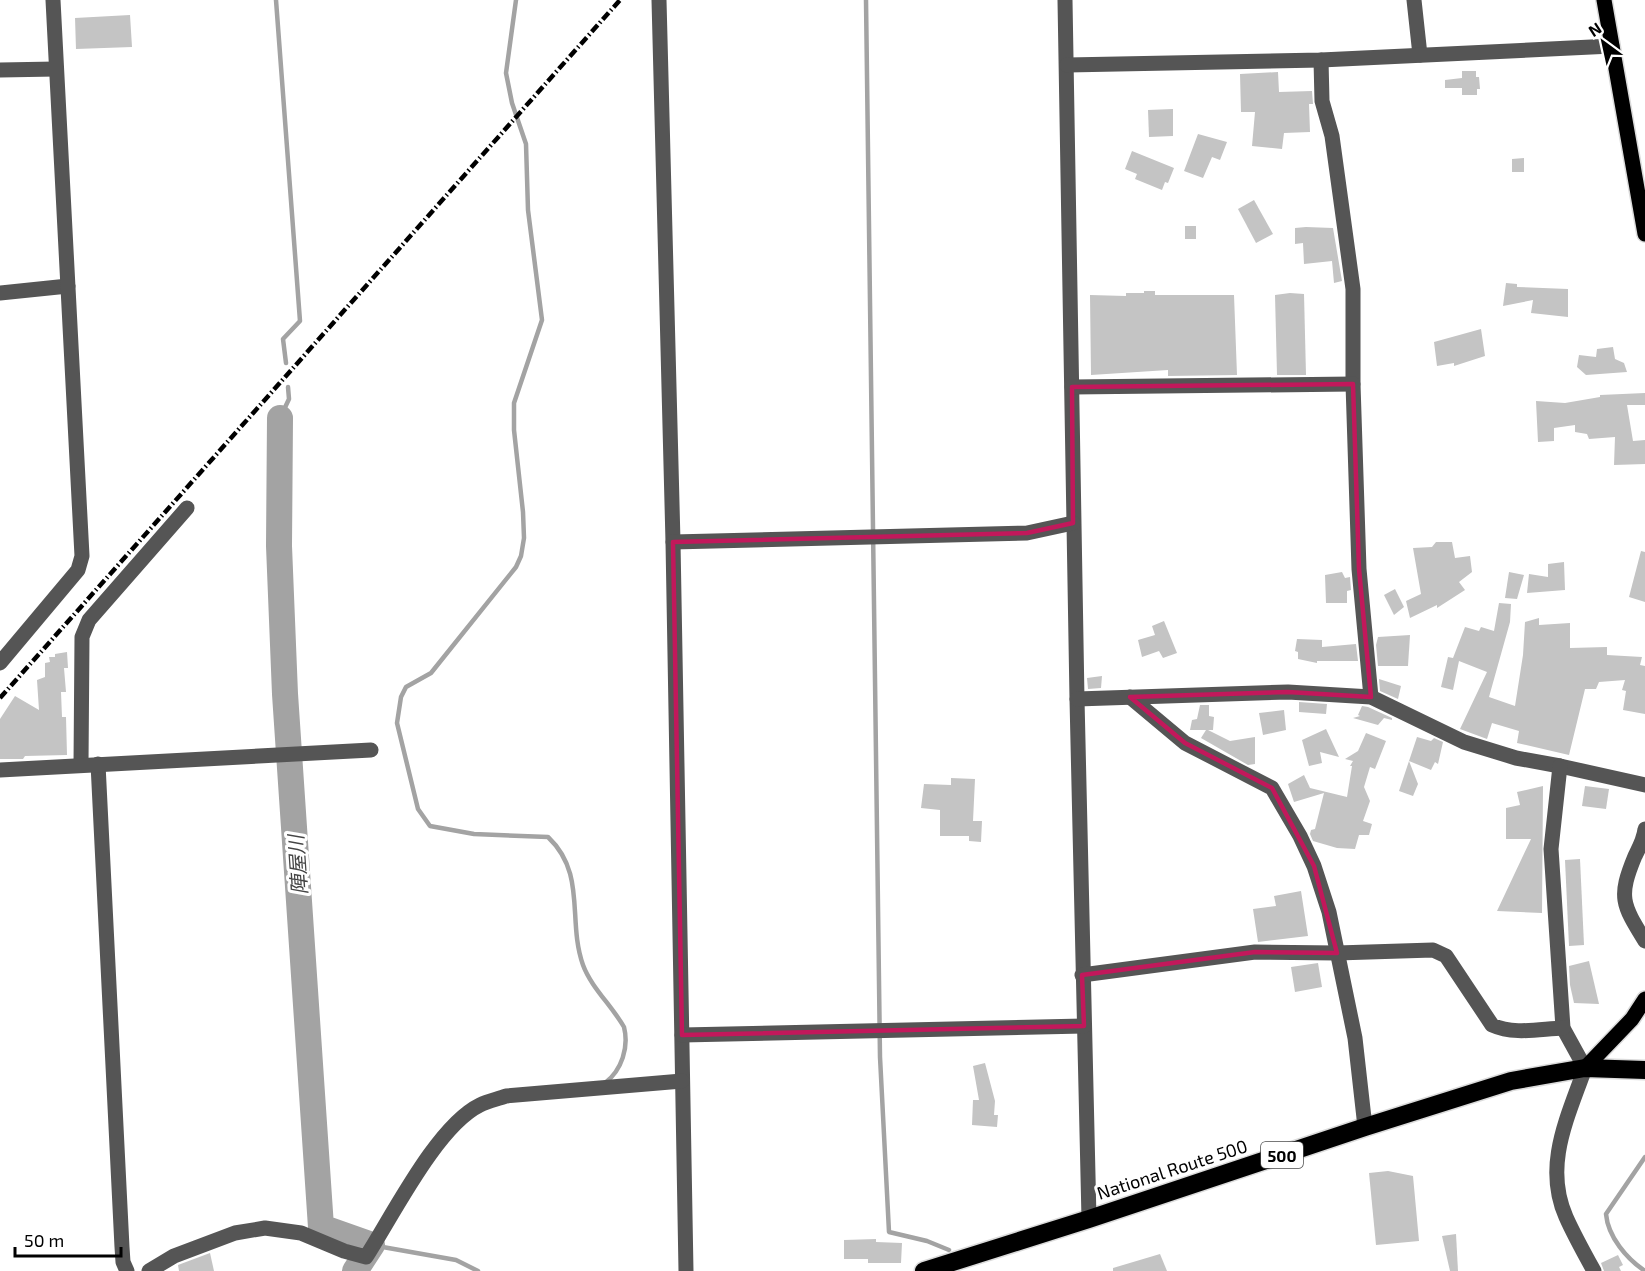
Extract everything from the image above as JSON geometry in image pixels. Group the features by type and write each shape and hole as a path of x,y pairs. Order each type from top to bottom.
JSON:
{"highway":[{"name":"National Route 500","path":"924,1271 955,1266 1365,1127 1511,1081 1585,1068 1645,1070"}],"main road":[{"path":"1604,0 1645,234"},
{"path":"1585,1068 1632,1019 1645,999"}],"street":[{"path":"0,663 78,570 82,556 52,0"},
{"path":"659,0 673,542 687,1271"},
{"path":"1065,0 1073,523 1089,1219"},
{"path":"1413,0 1420,55"},
{"path":"1067,65 1321,60 1612,46"},
{"path":"1321,60 1322,101 1332,136 1353,289 1353,384 1359,569 1371,697"},
{"path":"0,70 56,69"},
{"path":"0,293 68,286"},
{"path":"1072,387 1353,384"},
{"path":"81,765 82,637 84,628 88,620 187,508"},
{"path":"673,542 1027,533 1073,523"},
{"path":"1077,699 1288,692 1371,697 1464,742 1516,758 1645,785"},
{"path":"1130,697 1185,743 1272,788 1300,836 1314,867 1329,912 1355,1038 1365,1127"},
{"path":"0,770 371,750"},
{"path":"98,764 122,1247 123,1262 127,1271"},
{"path":"1560,766 1551,849 1563,1028 1585,1068 1558,1146 1556,1181 1565,1215 1594,1271"},
{"path":"1645,829 1626,879 1624,897 1627,913 1645,941"},
{"path":"1082,975 1255,951 1337,953 1432,950 1446,956 1492,1025 1520,1031 1563,1028"},
{"path":"682,1035 1084,1026"},
{"path":"149,1271 174,1256 236,1233 265,1228 301,1233 344,1251 366,1257 430,1153 455,1123 479,1105 506,1096 682,1081"}],"highlighted area":[{"path":"1353,384 1359,569 1371,697 1288,692 1130,697 1185,743 1272,788 1314,866 1337,953 1255,952 1082,975 1084,1026 682,1035 673,542 1027,533 1073,523 1072,387"}],"building":[{"path":"130,15 132,47 76,49 75,18"},
{"path":"1462,71 1476,71 1480,89 1477,89 1477,95 1462,95 1462,88 1445,88 1445,80 1462,78"},
{"path":"1278,72 1279,92 1312,91 1313,104 1309,104 1310,132 1284,133 1282,149 1252,146 1255,112 1241,112 1240,74"},
{"path":"1173,109 1173,136 1149,137 1148,110"},
{"path":"1198,134 1227,142 1220,160 1212,157 1203,178 1184,171"},
{"path":"1132,151 1174,168 1168,183 1165,182 1162,190 1135,179 1137,174 1125,169"},
{"path":"1524,158 1524,172 1512,172 1512,159"},
{"path":"1254,200 1273,234 1256,243 1238,209"},
{"path":"1185,226 1196,226 1196,239 1185,239"},
{"path":"1295,228 1333,228 1342,281 1334,283 1332,261 1304,264 1303,243 1295,244"},
{"path":"1506,283 1517,284 1517,287 1568,289 1568,317 1531,313 1533,300 1503,306"},
{"path":"1144,291 1155,291 1155,295 1234,295 1237,375 1168,376 1168,370 1091,375 1090,295 1126,296 1126,293 1144,293"},
{"path":"1304,294 1306,375 1277,375 1275,295"},
{"path":"1481,329 1485,356 1454,366 1454,363 1437,366 1434,342"},
{"path":"1613,347 1615,359 1624,363 1627,372 1586,375 1577,367 1579,355 1596,357 1597,349"},
{"path":"1645,393 1645,405 1627,405 1633,441 1645,440 1645,464 1614,465 1615,437 1589,439 1587,434 1575,432 1575,425 1554,428 1554,441 1538,442 1536,401 1565,403 1600,397 1600,395"},
{"path":"1436,542 1452,542 1455,558 1470,556 1472,572 1459,582 1465,590 1437,608 1437,605 1410,618 1406,601 1421,594 1413,548 1432,547"},
{"path":"1641,551 1645,552 1645,602 1629,597"},
{"path":"1564,562 1565,590 1527,593 1529,574 1548,577 1548,564"},
{"path":"1342,572 1345,578 1350,577 1351,590 1347,591 1347,603 1326,603 1325,575"},
{"path":"1509,572 1524,575 1517,599 1505,598"},
{"path":"1395,589 1404,607 1394,615 1384,595"},
{"path":"1499,603 1511,604 1510,622 1489,697 1515,706 1523,655 1525,622 1539,618 1539,625 1570,623 1570,648 1607,647 1607,655 1642,657 1640,665 1645,666 1645,714 1623,710 1626,691 1622,690 1625,680 1599,682 1596,689 1585,689 1569,755 1517,743 1519,731 1492,723 1487,739 1460,729 1487,672 1459,661 1453,690 1441,687 1448,657 1453,658 1465,627 1479,631 1481,627 1494,631"},
{"path":"1164,621 1177,653 1163,658 1159,651 1142,657 1138,640 1155,635 1152,626"},
{"path":"1410,635 1408,666 1378,666 1376,645 1378,637"},
{"path":"1297,639 1322,640 1322,647 1356,644 1358,661 1317,661 1317,663 1298,659 1298,652 1295,651"},
{"path":"67,652 68,668 64,668 66,692 61,692 62,717 66,717 67,755 0,759 0,719 15,696 39,710 37,680 45,677 45,663 50,662 49,657 55,657 55,654"},
{"path":"1102,676 1101,688 1088,689 1087,678"},
{"path":"1379,679 1401,686 1398,699 1380,691"},
{"path":"1299,702 1327,704 1326,714 1299,712"},
{"path":"1200,705 1209,705 1209,716 1214,717 1213,730 1208,730 1230,741 1255,737 1255,764 1248,765 1201,738 1206,730 1190,730 1192,720 1197,719"},
{"path":"1362,706 1392,718 1392,720 1384,718 1378,725 1353,718 1360,716 1358,715"},
{"path":"1284,710 1286,730 1263,735 1259,713"},
{"path":"1326,729 1339,757 1320,752 1322,763 1309,766 1302,740"},
{"path":"1366,733 1386,741 1375,769 1370,767 1364,787 1370,801 1363,821 1372,824 1369,835 1359,835 1355,849 1337,848 1313,841 1310,834 1311,830 1315,829 1324,793 1294,802 1288,784 1304,775 1310,788 1347,797 1352,766 1350,766 1353,761 1345,759 1358,751"},
{"path":"1417,737 1431,741 1434,738 1443,742 1438,764 1435,762 1431,770 1409,761"},
{"path":"1409,761 1418,784 1413,796 1399,791"},
{"path":"951,778 975,779 973,821 982,821 981,842 969,841 969,836 940,836 940,810 921,808 924,784 951,785"},
{"path":"1543,786 1542,913 1497,911 1531,839 1506,839 1506,808 1520,805 1517,792"},
{"path":"1585,786 1609,789 1606,809 1582,806"},
{"path":"1580,859 1584,945 1569,946 1565,860"},
{"path":"1301,891 1308,936 1258,942 1253,909 1276,906 1274,896"},
{"path":"1589,961 1599,1004 1574,1003 1569,966"},
{"path":"1318,963 1322,987 1295,992 1291,967"},
{"path":"985,1063 995,1101 994,1115 998,1115 997,1127 972,1125 973,1100 979,1100 973,1066"},
{"path":"1388,1171 1413,1176 1419,1241 1376,1245 1369,1173"},
{"path":"1456,1234 1458,1271 1450,1271 1442,1236"},
{"path":"876,1239 876,1242 902,1243 901,1263 868,1263 868,1259 844,1259 844,1240"},
{"path":"210,1253 214,1271 179,1271 178,1265"},
{"path":"1160,1254 1167,1271 1113,1271 1113,1268"},
{"path":"1618,1255 1623,1265 1619,1267 1621,1271 1604,1271 1601,1263"}],"waterway":[{"path":"276,0 300,321 283,339 286,363"},
{"path":"516,0 506,73 512,103 526,144 528,210 542,320 514,403 514,430 524,538 521,556 516,567 431,673 406,687 401,697 397,723 418,809 430,826 474,834 548,837 560,851 568,866 572,882 576,931 583,965 591,981 624,1027 626,1042 623,1058 616,1072 605,1083"},
{"path":"866,0 880,1057 889,1232 927,1241 949,1250"},
{"path":"280,418 289,399 288,387"},
{"name":"陣屋川","path":"280,418 279,546 285,694 321,1227 372,1245 355,1271"},
{"path":"1645,1157 1606,1214 1614,1239 1645,1271"},
{"path":"377,1246 456,1260 478,1271"}],"railway":[{"path":"0,698 620,0"}]}
